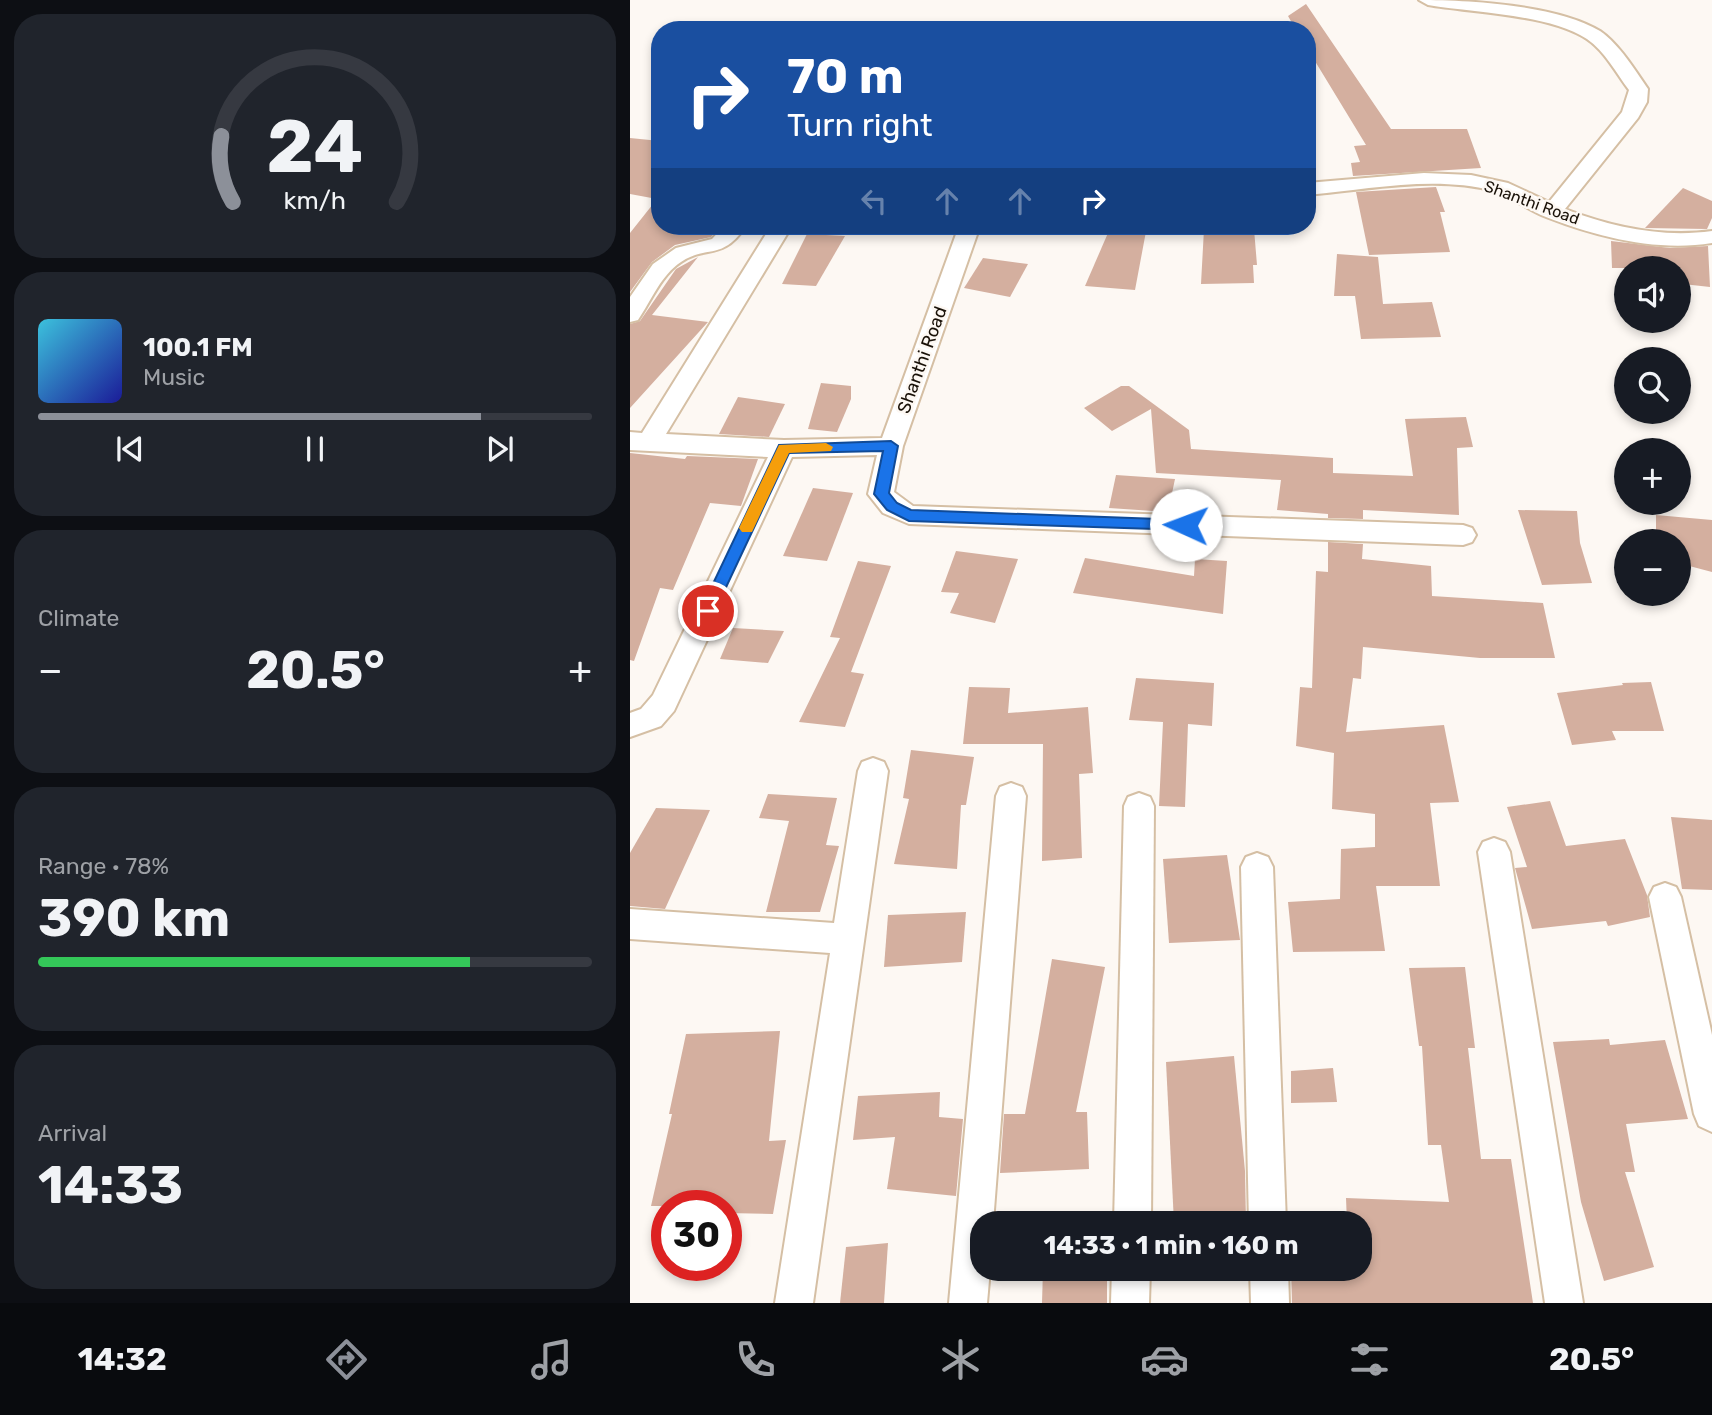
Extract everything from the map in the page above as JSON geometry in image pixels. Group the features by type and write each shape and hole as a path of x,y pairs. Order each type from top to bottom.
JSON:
{"street":[{"path":"1428,0 1558,22 1581,29 1595,36 1639,89 1631,114 1552,212"},
{"name":"Shanthi Road","path":"1316,188 1455,179 1496,186 1552,212 1645,235 1691,242 1712,237"},
{"path":"630,316 665,264 686,252 713,248 724,242 729,235"},
{"path":"640,441 775,235"},
{"name":"Shanthi Road","path":"967,235 891,446 881,494 892,506 909,516 1463,535"},
{"path":"640,441 784,449 891,446"},
{"path":"630,725 651,718 664,703 784,449"},
{"path":"794,1303 873,771"},
{"path":"968,1303 1011,796"},
{"path":"1132,1211 1139,806"},
{"path":"1494,852 1564,1303"},
{"path":"1257,867 1268,1211"},
{"path":"1665,897 1712,1114"},
{"path":"630,924 848,939"},
{"path":"1130,1303 1131,1281"},
{"path":"1269,1281 1270,1303"}],"building":[{"path":"1306,4 1391,129 1467,129 1481,168 1353,176 1351,163 1360,162 1354,146 1366,145 1316,63 1316,21 1291,21 1288,16"},
{"path":"630,138 651,140 651,198 630,194"},
{"path":"1436,187 1445,212 1440,212 1450,252 1369,255 1356,192"},
{"path":"1683,188 1712,201 1712,218 1707,229 1645,228"},
{"path":"651,207 651,235 713,235 675,245 652,262 630,292 630,233"},
{"path":"806,235 845,236 816,286 782,284"},
{"path":"1107,235 1145,235 1135,290 1085,286"},
{"path":"1204,235 1254,235 1257,265 1253,265 1254,283 1201,284"},
{"path":"1611,241 1670,248 1708,246 1710,287 1691,285 1691,256 1614,256 1612,268"},
{"path":"1337,254 1378,257 1383,304 1432,302 1441,337 1361,339 1355,296 1334,296"},
{"path":"698,257 652,315 708,322 630,408 630,324 640,321 676,269"},
{"path":"983,258 1028,264 1010,297 964,288"},
{"path":"821,383 851,386 851,399 837,432 808,429"},
{"path":"1121,386 1129,386 1189,430 1191,449 1333,458 1333,473 1413,476 1405,419 1466,417 1473,447 1457,448 1459,515 1363,510 1363,519 1328,518 1328,514 1277,510 1281,480 1156,473 1151,409 1112,431 1084,408"},
{"path":"738,397 785,404 769,437 719,434"},
{"path":"630,453 685,459 687,456 758,459 741,506 710,503 673,590 660,588 634,661 630,660"},
{"path":"1116,475 1175,479 1168,512 1109,508"},
{"path":"813,488 853,493 827,561 783,556"},
{"path":"1518,510 1577,511 1580,543 1592,583 1542,585"},
{"path":"1656,515 1712,520 1712,572 1691,566 1691,529 1656,529"},
{"path":"1328,542 1363,544 1362,559 1431,566 1432,596 1543,603 1555,658 1480,658 1363,647 1361,679 1353,678 1346,732 1444,725 1459,802 1430,803 1440,886 1376,886 1385,951 1293,952 1288,902 1340,899 1341,849 1375,847 1375,814 1332,809 1334,753 1296,746 1300,687 1312,688 1316,571 1328,572"},
{"path":"956,551 1018,559 995,623 950,613 959,593 941,592"},
{"path":"1085,558 1194,576 1195,559 1227,561 1223,614 1073,593"},
{"path":"858,561 891,566 851,672 864,674 845,727 799,722 840,638 830,637"},
{"path":"733,628 784,631 768,663 720,659"},
{"path":"1136,678 1214,683 1212,726 1188,724 1185,807 1159,806 1163,722 1129,720"},
{"path":"1651,682 1664,731 1612,731 1616,740 1572,745 1557,693 1623,685 1622,683"},
{"path":"969,687 1010,688 1008,713 1088,707 1093,773 1079,774 1082,858 1042,861 1043,744 963,744"},
{"path":"911,750 974,757 966,805 961,805 957,869 894,864 909,799 903,798"},
{"path":"768,794 837,798 826,845 839,846 820,912 766,912 789,821 759,818"},
{"path":"1550,801 1566,846 1625,839 1647,895 1650,917 1608,926 1606,921 1532,929 1515,868 1527,867 1507,807"},
{"path":"656,808 710,810 665,909 630,906 630,853"},
{"path":"1671,817 1712,820 1712,890 1682,889"},
{"path":"1227,855 1240,940 1169,943 1163,859"},
{"path":"966,912 962,962 884,967 888,915"},
{"path":"1052,959 1105,967 1076,1112 1087,1112 1089,1169 1000,1173 1004,1114 1025,1114"},
{"path":"1465,967 1475,1048 1468,1048 1481,1159 1511,1159 1533,1303 1292,1303 1291,1281 1372,1281 1372,1211 1347,1211 1346,1198 1449,1202 1441,1145 1428,1145 1422,1046 1419,1046 1409,968"},
{"path":"780,1031 769,1141 786,1140 773,1214 742,1213 742,1190 655,1190 686,1034"},
{"path":"1609,1039 1610,1045 1665,1040 1688,1119 1626,1124 1635,1172 1625,1172 1654,1267 1604,1281 1581,1202 1553,1042"},
{"path":"1234,1056 1245,1171 1246,1211 1173,1211 1166,1062"},
{"path":"1333,1068 1337,1102 1291,1103 1291,1071"},
{"path":"940,1092 939,1117 963,1119 956,1196 887,1189 895,1137 853,1140 858,1096"},
{"path":"888,1243 884,1303 840,1303 846,1247"},
{"path":"1043,1281 1107,1281 1107,1303 1042,1303"}],"slow traffic":[{"path":"747,528 784,449 826,447"}],"route":[{"path":"708,611 784,449 891,446 881,494 892,506 909,516 1186,525"}]}
